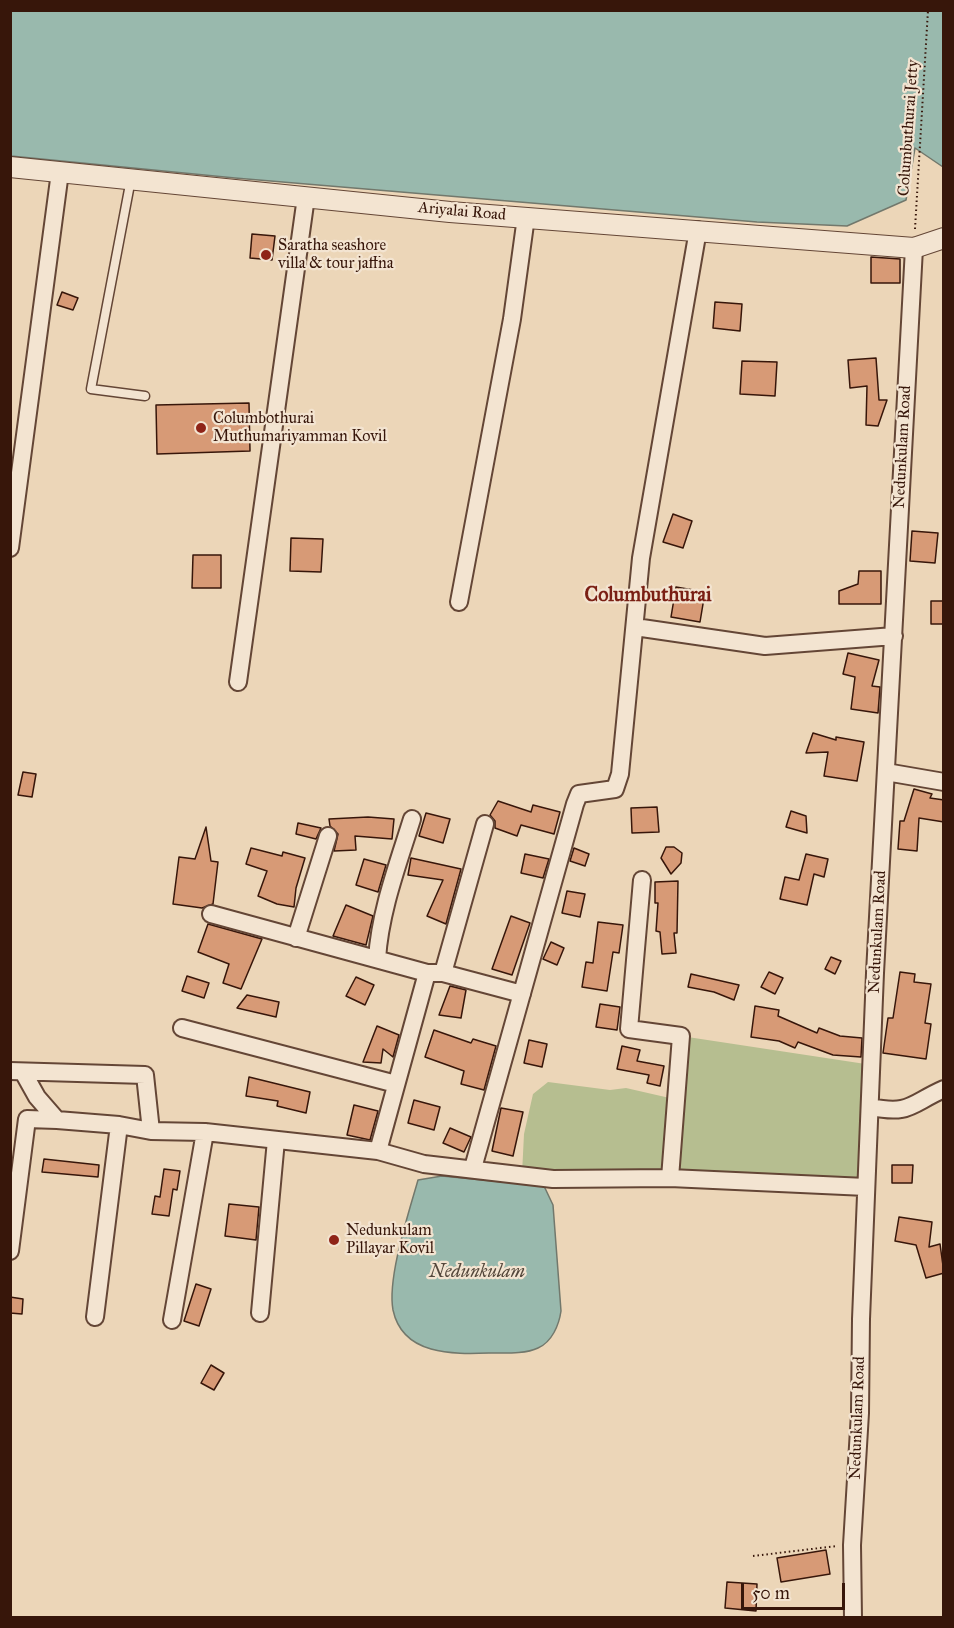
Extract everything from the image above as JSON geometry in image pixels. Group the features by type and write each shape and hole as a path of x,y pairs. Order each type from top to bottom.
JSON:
{"street":[{"name":"Ariyalai Road","path":"10,167 526,217 914,248"},
{"path":"10,548 60,172"},
{"path":"238,682 306,197"},
{"path":"459,602 512,319 526,217"},
{"path":"473,1168 579,794 615,789 620,774 641,558 698,230"},
{"path":"914,248 944,238"},
{"name":"Nedunkulam Road","path":"854,1617 852,1545 860,1413 866,1186 914,248"},
{"path":"635,627 765,646 894,636"},
{"path":"886,772 944,782"},
{"path":"377,959 378,938 388,895 412,819"},
{"path":"378,1151 396,1084 485,824"},
{"path":"296,938 328,836"},
{"path":"642,880 629,1029 681,1036 670,1178"},
{"path":"211,914 377,959 522,994"},
{"path":"182,1029 396,1084"},
{"path":"17,1072 57,1120"},
{"path":"17,1072 145,1075 150,1131"},
{"path":"870,1107 892,1112 915,1107 944,1089"},
{"path":"10,1251 27,1119 119,1125 150,1131 205,1132 378,1151 424,1164 553,1179 670,1178 866,1186"},
{"path":"95,1317 119,1125"},
{"path":"172,1320 205,1132"},
{"path":"260,1313 276,1140"}],"lane":[{"path":"131,179 91,389 145,396"}],"path":[{"name":"Columbuthurai Jetty","path":"914,248 928,10"},
{"path":"753,1556 852,1545"}],"green space":[{"path":"681,1036 872,1065 866,1187 522,1174 524,1134 533,1094 548,1082 610,1090 626,1088 674,1099"}],"water":[{"path":"10,11 943,11 943,167 915,148 906,200 847,226 757,222 235,178 11,156"},
{"name":"Nedunkulam","path":"442,1176 544,1186 553,1205 561,1311 554,1332 543,1345 533,1350 516,1353 447,1352 419,1345 408,1337 399,1325 393,1310 393,1281 409,1209 418,1180"}],"building":[{"path":"252,234 275,236 272,260 250,258"},
{"path":"871,257 900,259 900,283 871,283"},
{"path":"62,292 78,298 73,310 57,305"},
{"path":"715,302 742,304 740,331 713,328"},
{"path":"876,358 879,400 887,400 878,426 866,425 867,386 850,388 848,360"},
{"path":"742,361 777,362 775,396 740,394"},
{"path":"249,403 250,451 157,454 156,405"},
{"path":"673,514 692,521 683,548 663,542"},
{"path":"912,531 938,533 935,563 910,561"},
{"path":"291,538 323,539 321,572 290,571"},
{"path":"193,555 221,555 221,588 192,588"},
{"path":"859,571 881,571 881,604 839,604 839,591 858,584"},
{"path":"676,587 705,592 700,622 671,617"},
{"path":"931,601 944,601 944,624 931,624"},
{"path":"848,653 879,660 872,686 880,687 878,713 851,709 855,677 843,674"},
{"path":"813,733 836,740 836,737 864,742 857,781 824,776 828,752 806,753"},
{"path":"23,772 36,774 32,797 18,795"},
{"path":"914,789 932,794 930,798 944,800 944,822 919,818 917,851 898,849 900,821 904,821"},
{"path":"498,801 531,812 533,805 560,812 554,834 521,825 517,836 495,828 495,821 490,815"},
{"path":"657,807 659,832 632,833 631,808"},
{"path":"791,811 806,816 807,833 786,827"},
{"path":"426,813 450,819 443,843 419,836"},
{"path":"368,817 394,819 392,839 355,836 356,850 334,851 338,834 330,826 329,819"},
{"path":"298,823 321,828 316,839 296,834"},
{"path":"206,827 211,861 218,862 213,904 202,908 173,904 179,857 195,859"},
{"path":"666,847 674,847 682,853 681,863 671,874 661,858"},
{"path":"251,848 282,856 283,852 305,858 296,888 294,907 277,904 258,896 267,871 246,864"},
{"path":"574,848 589,854 585,866 570,861"},
{"path":"525,854 549,859 543,878 521,873"},
{"path":"806,854 828,859 824,877 814,874 807,905 780,899 785,877 799,880"},
{"path":"411,858 461,869 446,924 427,916 443,880 408,875"},
{"path":"364,859 386,865 378,892 356,885"},
{"path":"678,881 677,933 674,933 676,953 662,954 660,932 656,931 658,903 655,903 655,882"},
{"path":"567,891 585,894 580,917 562,913"},
{"path":"346,905 373,916 366,945 333,936"},
{"path":"511,916 530,923 512,975 492,969"},
{"path":"598,922 623,925 619,953 613,952 607,991 582,987 586,962 593,963"},
{"path":"208,924 262,939 241,989 223,983 229,964 198,952"},
{"path":"551,942 564,948 557,965 543,959"},
{"path":"831,957 841,961 835,974 825,969"},
{"path":"769,972 783,978 775,994 761,987"},
{"path":"900,972 915,974 914,982 931,984 925,1023 931,1024 926,1059 883,1053 888,1018 893,1018"},
{"path":"691,974 739,985 734,1000 714,992 688,987"},
{"path":"187,976 209,983 204,998 182,991"},
{"path":"356,977 374,985 365,1005 346,996"},
{"path":"450,986 466,990 461,1018 439,1015"},
{"path":"247,995 279,1002 276,1017 237,1008"},
{"path":"600,1004 620,1007 617,1030 596,1027"},
{"path":"755,1006 779,1010 778,1016 817,1033 819,1028 840,1036 862,1038 861,1057 833,1055 798,1042 795,1048 779,1041 751,1037"},
{"path":"377,1026 399,1035 393,1057 383,1049 381,1063 363,1062"},
{"path":"434,1030 471,1043 473,1039 496,1046 484,1090 461,1084 464,1071 425,1057"},
{"path":"529,1040 547,1044 542,1067 524,1063"},
{"path":"622,1046 640,1050 637,1061 664,1066 660,1086 647,1083 649,1075 617,1069"},
{"path":"249,1077 310,1092 306,1113 277,1106 278,1101 246,1096"},
{"path":"414,1100 440,1107 434,1130 408,1123"},
{"path":"354,1105 378,1111 370,1140 347,1135"},
{"path":"501,1108 523,1112 513,1156 492,1151"},
{"path":"450,1128 471,1137 464,1152 443,1143"},
{"path":"44,1159 99,1165 98,1177 42,1172"},
{"path":"892,1165 913,1165 912,1183 892,1183"},
{"path":"164,1169 180,1171 177,1190 173,1189 169,1216 152,1214 155,1196 160,1197"},
{"path":"229,1204 259,1207 256,1240 225,1236"},
{"path":"899,1217 932,1222 929,1247 940,1244 944,1273 926,1278 916,1245 895,1241"},
{"path":"196,1284 211,1289 199,1326 184,1321"},
{"path":"10,1297 23,1299 22,1314 10,1313"},
{"path":"211,1365 224,1373 214,1390 201,1383"},
{"path":"826,1550 830,1574 781,1582 777,1558"},
{"path":"727,1582 757,1584 756,1611 725,1608"}],"place":[{"name":"Saratha seashore villa & tour jaffna","path":"266,255"},
{"name":"Columbothurai Muthumariyamman Kovil","path":"201,428"},
{"name":"Nedunkulam Pillayar Kovil","path":"334,1240"}],"district":[{"name":"Columbuthurai","path":"648,596"}]}
